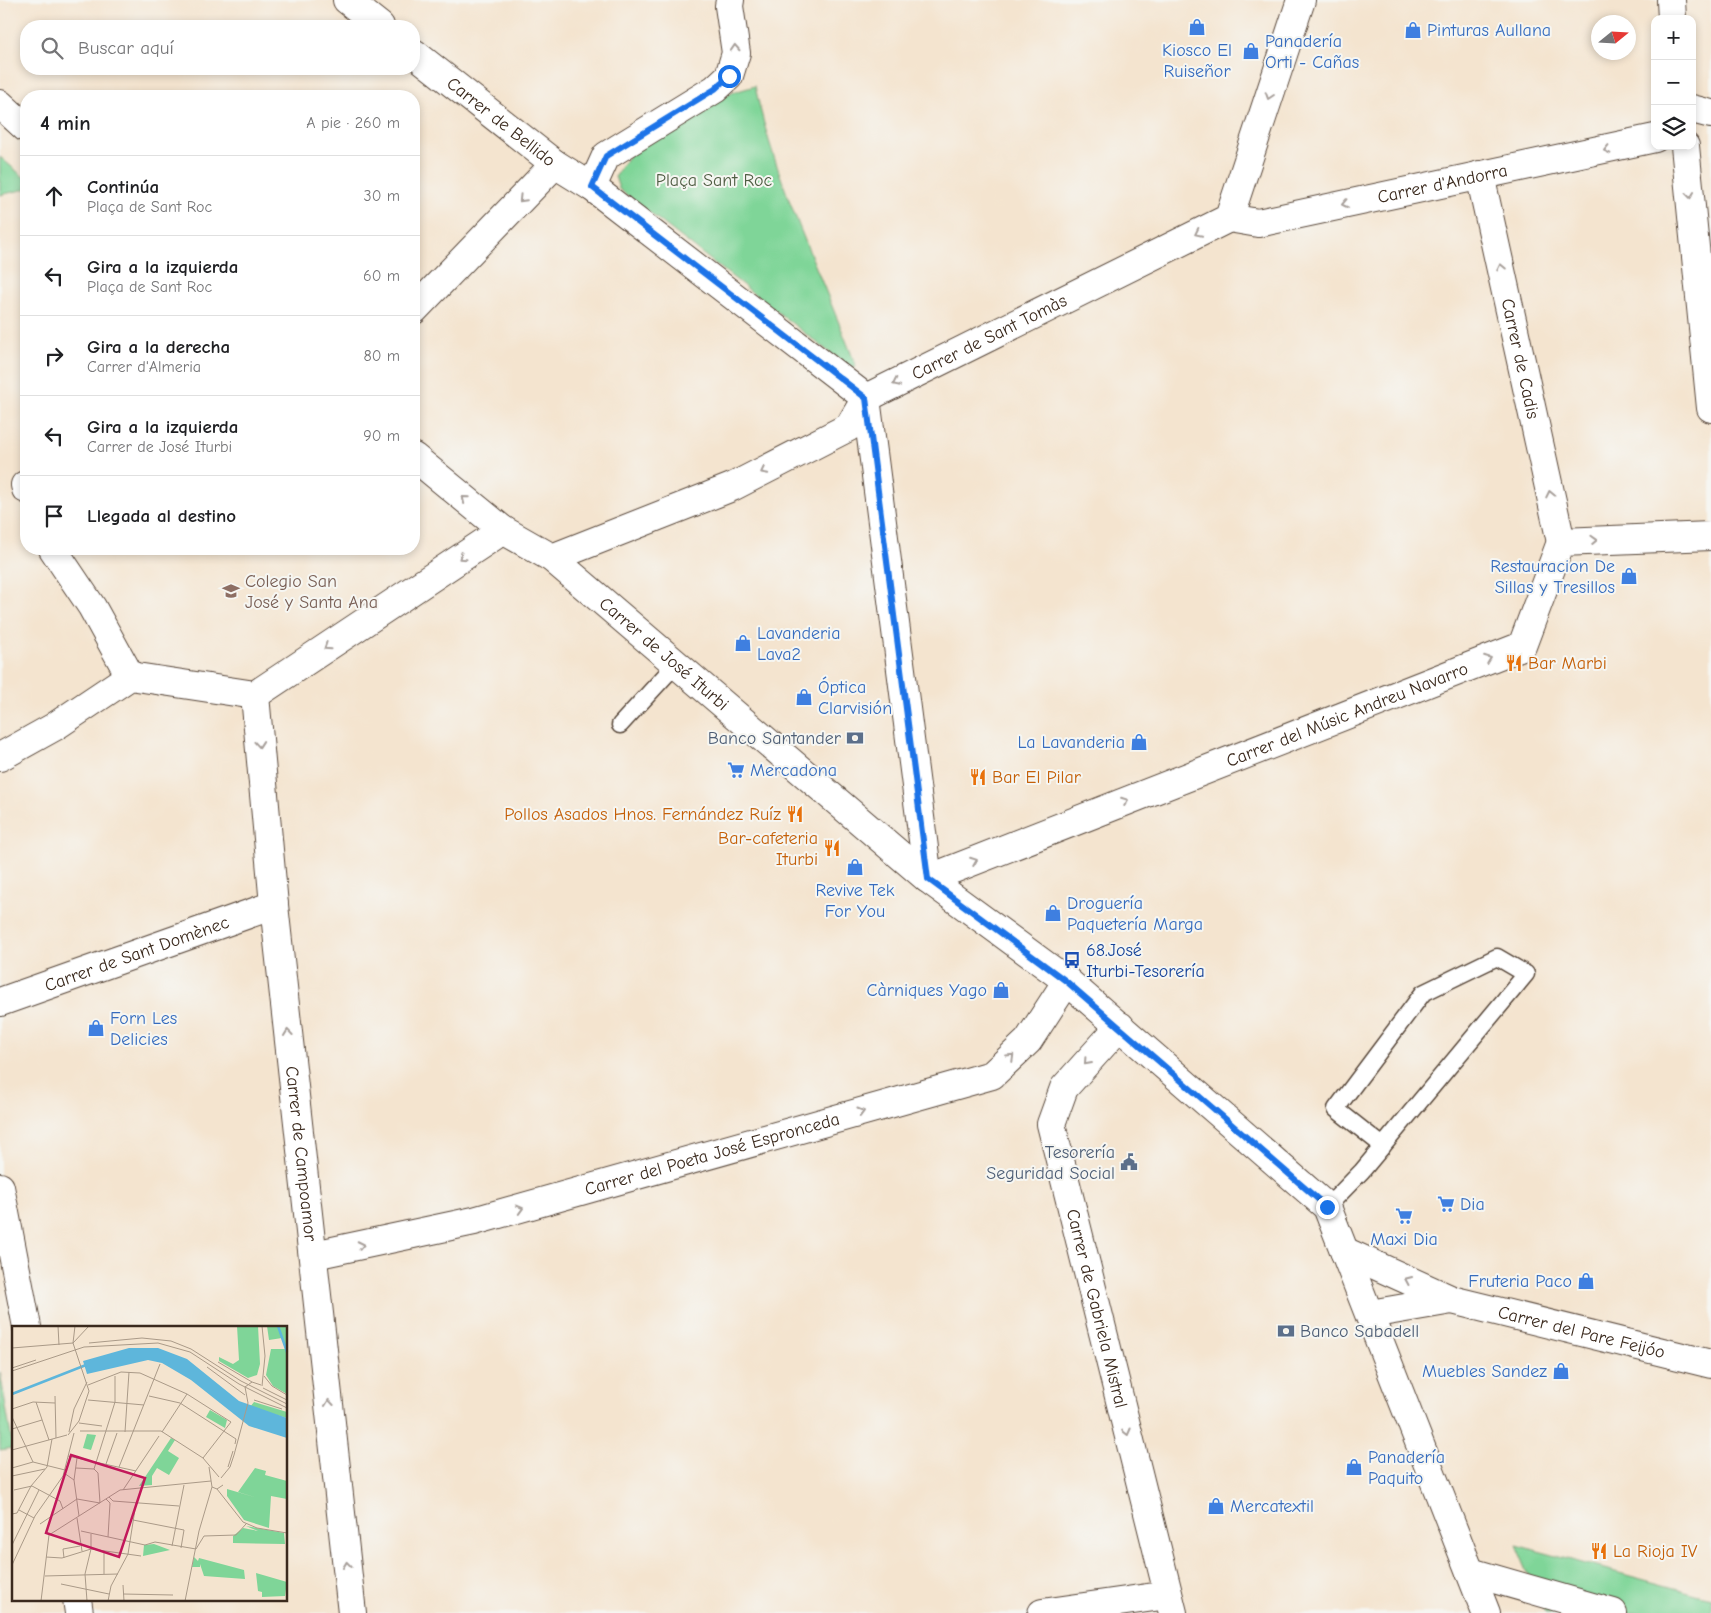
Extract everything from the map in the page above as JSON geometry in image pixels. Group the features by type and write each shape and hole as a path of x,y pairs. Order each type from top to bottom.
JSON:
{"street":[{"path":"347,0 372,20"},
{"path":"592,187 606,156 715,89 729,76 736,53 729,6 730,0"},
{"path":"1229,218 1301,0"},
{"path":"1671,0 1672,15"},
{"name":"Carrer de Bellido","path":"420,57 556,164 592,187 866,398"},
{"path":"0,104 20,122"},
{"path":"1696,110 1711,114"},
{"name":"Carrer d'Andorra","path":"1229,218 1258,223 1651,139"},
{"path":"1685,150 1711,408"},
{"path":"420,304 556,164"},
{"name":"Carrer de Cadis","path":"1480,175 1561,542"},
{"name":"Carrer de Sant Tomàs","path":"866,398 1229,218"},
{"path":"552,558 732,487 849,426 866,398"},
{"path":"866,398 928,879"},
{"name":"Carrer de José Iturbi","path":"420,462 503,530 552,558 928,879 1066,981 1120,1026 1327,1207"},
{"path":"0,757 54,727 130,676 255,695 503,530"},
{"path":"1561,542 1711,536"},
{"name":"Carrer del Músic Andreu Navarro","path":"928,879 1522,646 1561,542"},
{"path":"57,555 92,607 130,676"},
{"name":"Carrer de Campoamor","path":"255,695 274,905 352,1613"},
{"name":"Carrer de Sant Domènec","path":"0,1002 274,905"},
{"name":"Carrer del Poeta José Espronceda","path":"314,1255 474,1221 992,1075 1028,1041 1066,981"},
{"name":"Carrer de Gabriela Mistral","path":"1120,1026 1064,1088 1051,1124 1170,1604"},
{"path":"0,1187 9,1282 27,1326"},
{"path":"1327,1207 1486,1613"},
{"name":"Carrer del Pare Feijóo","path":"1344,1251 1452,1300 1711,1364"},
{"name":"Carrer del Pare Feijóo","path":"1370,1314 1452,1300"},
{"path":"1470,1572 1613,1613"},
{"path":"77,1600 79,1613"},
{"path":"1042,1613 1170,1604"}],"lane":[{"path":"620,725 676,664"},
{"path":"1327,1207 1362,1171 1383,1146 1514,989 1526,974 1497,957 1423,993 1336,1109 1383,1146"}],"green space":[{"name":"Plaça Sant Roc","path":"755,86 774,158 856,366 851,369 619,189 615,176 629,155 731,93"},
{"path":"0,157 20,174 20,190 0,195"},
{"path":"0,1372 12,1448 0,1450"},
{"path":"1516,1545 1711,1598 1711,1613 1545,1613"}],"place":[{"name":"Kiosco El Ruiseñor","path":"1197,27"},
{"name":"Pinturas Aullana","path":"1413,30"},
{"name":"Panadería Orti - Cañas","path":"1251,51"},
{"name":"Restauracion De Sillas y Tresillos","path":"1629,576"},
{"name":"Colegio San José y Santa Ana","path":"231,591"},
{"name":"Lavanderia Lava2","path":"743,643"},
{"name":"Bar Marbi","path":"1514,663"},
{"name":"Óptica Clarvisión","path":"804,697"},
{"name":"Banco Santander","path":"855,738"},
{"name":"La Lavanderia","path":"1139,742"},
{"name":"Mercadona","path":"736,770"},
{"name":"Bar El Pilar","path":"978,777"},
{"name":"Pollos Asados Hnos. Fernández Ruíz","path":"795,814"},
{"name":"Bar-cafeteria Iturbi","path":"832,848"},
{"name":"Revive Tek For You","path":"855,867"},
{"name":"Droguería Paquetería Marga","path":"1053,913"},
{"name":"68.José Iturbi-Tesorería","path":"1072,960"},
{"name":"Càrniques Yago","path":"1001,990"},
{"name":"Forn Les Delicies","path":"96,1028"},
{"name":"Tesorería Seguridad Social","path":"1129,1162"},
{"name":"Dia","path":"1446,1204"},
{"name":"Maxi Dia","path":"1404,1216"},
{"name":"Fruteria Paco","path":"1586,1281"},
{"name":"Banco Sabadell","path":"1286,1331"},
{"name":"Muebles Sandez","path":"1561,1371"},
{"name":"Panadería Paquito","path":"1354,1467"},
{"name":"Mercatextil","path":"1216,1506"},
{"name":"La Rioja IV","path":"1599,1551"}],"route":[{"path":"729,76 715,89 606,156 592,187 866,398 928,879 1066,981 1327,1207"}]}
